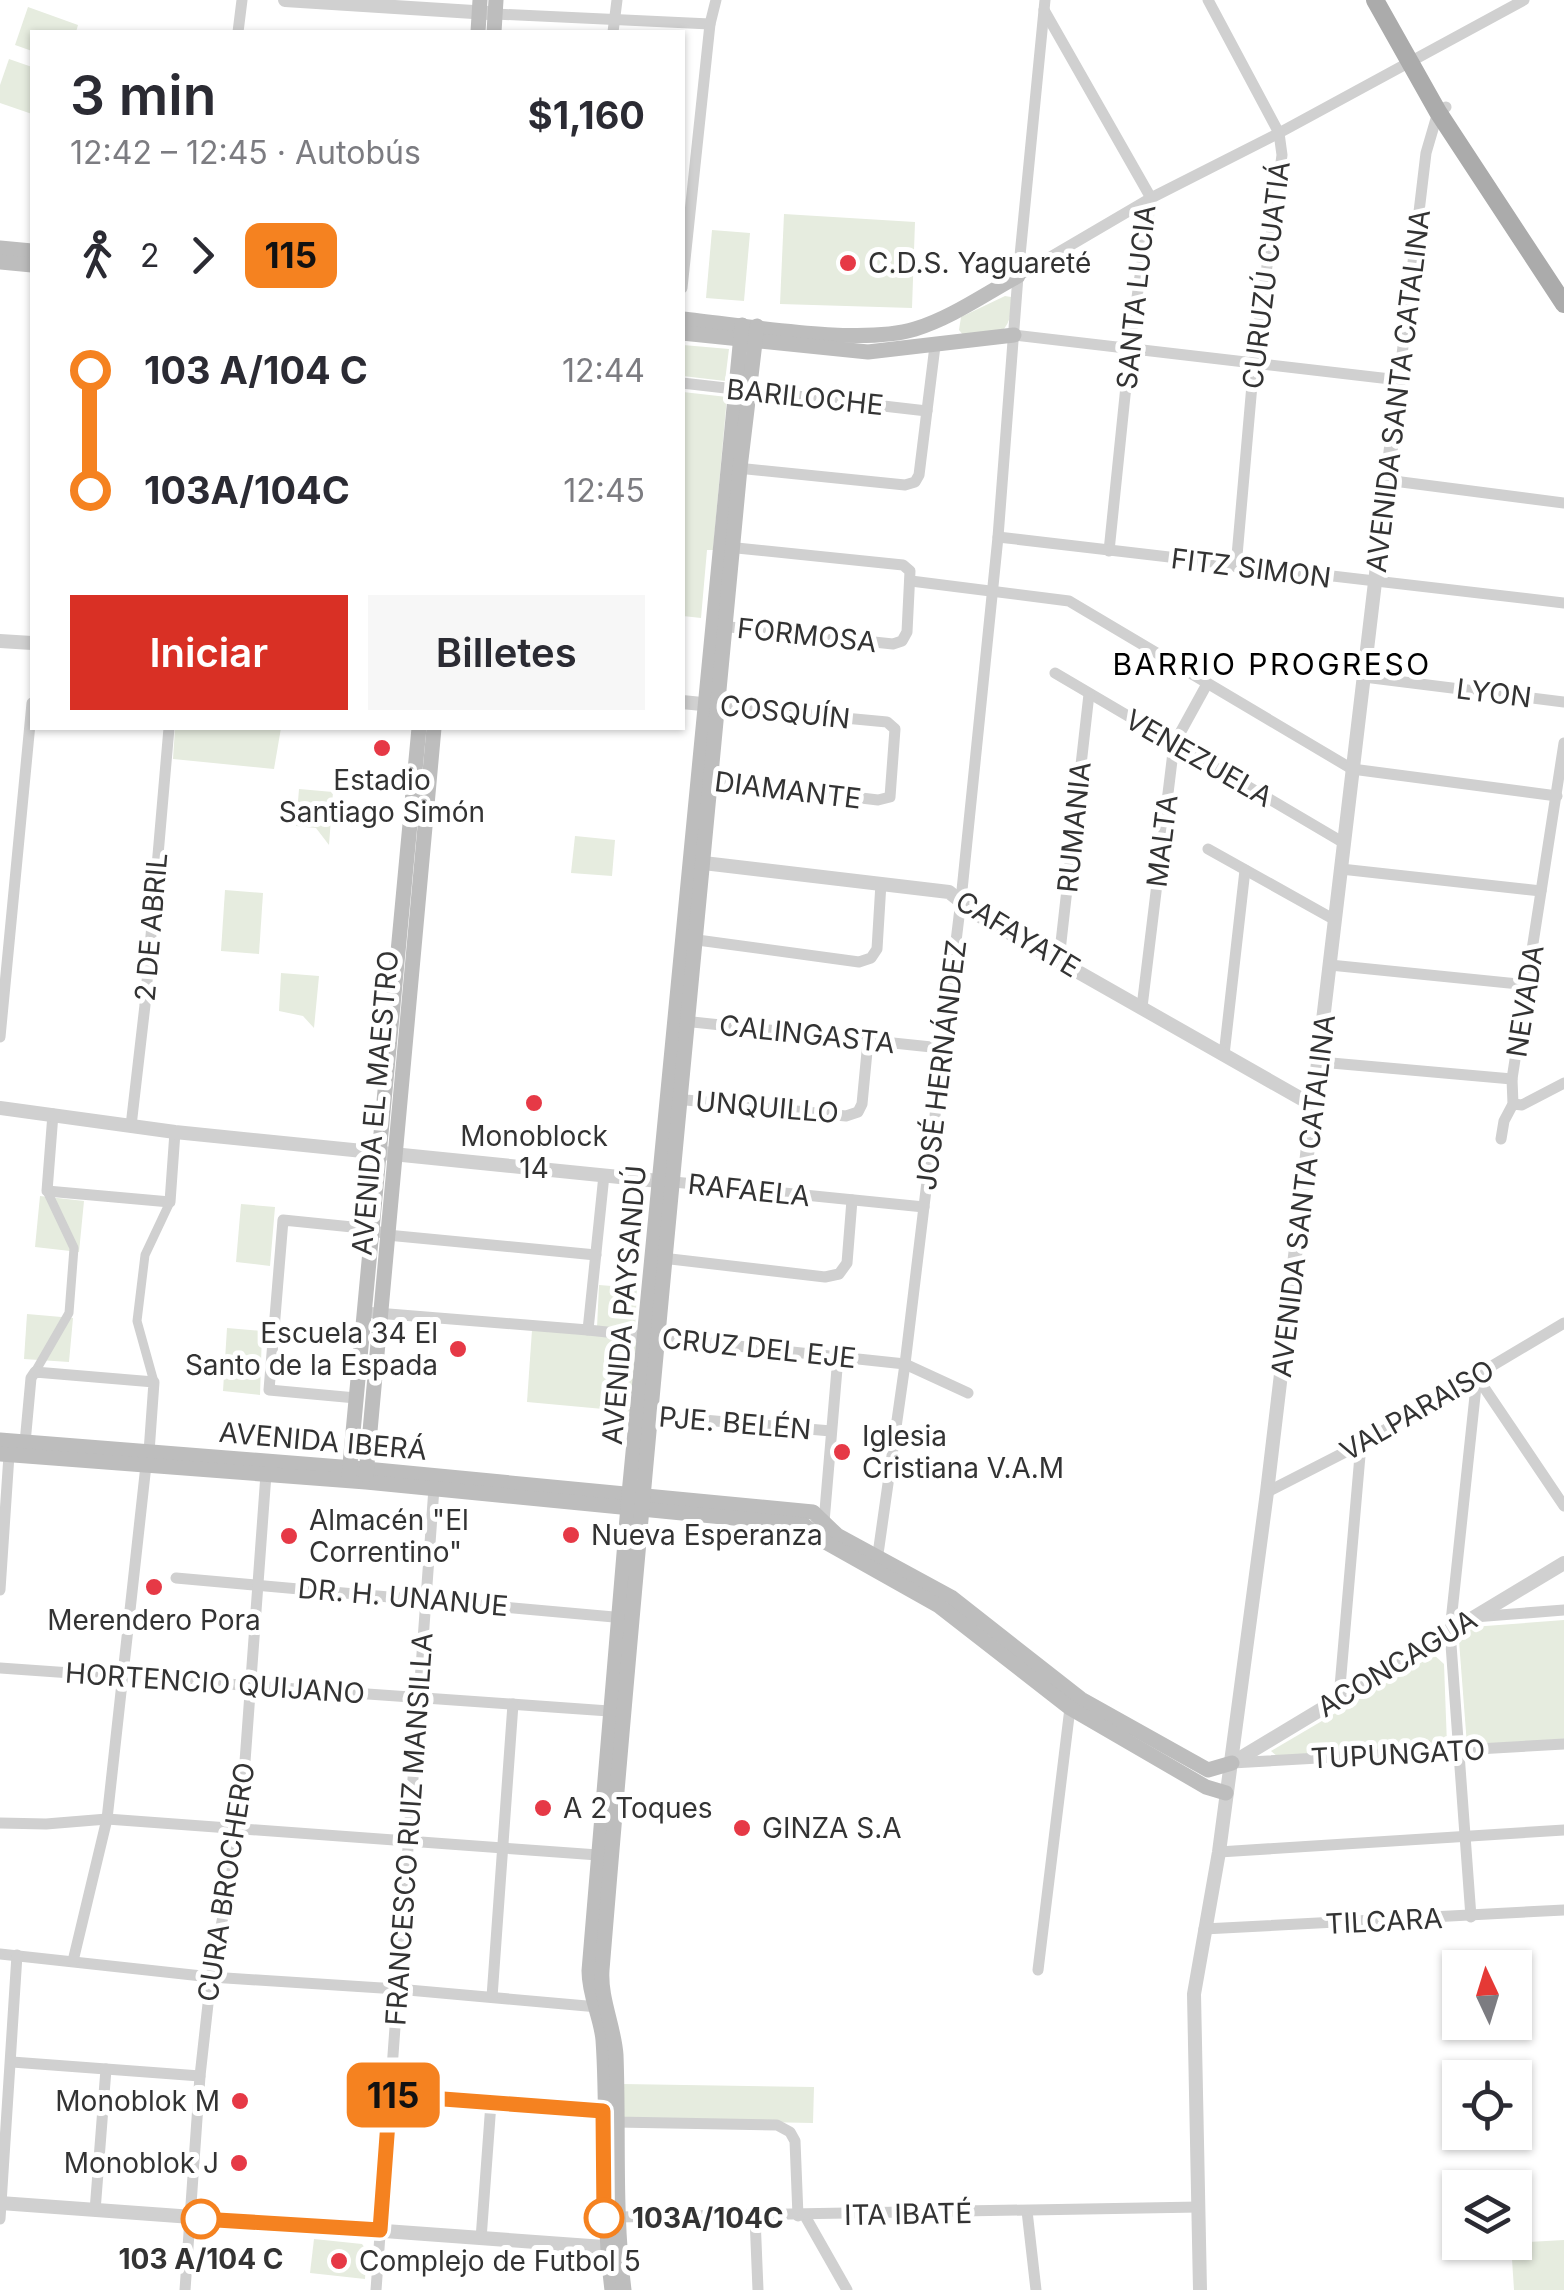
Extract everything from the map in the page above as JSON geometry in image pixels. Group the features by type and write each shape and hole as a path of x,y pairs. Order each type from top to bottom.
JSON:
{"main road":[{"path":"1375,0 1564,304"},
{"path":"1387,0 1415,61"},
{"path":"1442,109 1564,285"},
{"path":"0,248 30,251"},
{"path":"0,262 30,265"},
{"path":"685,333 865,335 914,329 1018,276"},
{"path":"949,314 956,343"},
{"path":"685,319 868,352 1014,335"},
{"name":"AVENIDA PAYSANDÚ","path":"600,2007 624,1618 748,333"},
{"name":"AVENIDA EL MAESTRO","path":"358,1475 419,730"},
{"name":"AVENIDA EL MAESTRO","path":"387,1152 434,730"},
{"name":"AVENIDA EL MAESTRO","path":"358,1475 356,1398 372,1313"},
{"name":"AVENIDA IBERÁ","path":"3,1450 25,1442 266,1474 358,1475 434,1488 635,1501"},
{"name":"AVENIDA IBERÁ","path":"3,1450 358,1475 635,1501"},
{"path":"635,1501 804,1525 827,1543 951,1597 1081,1699 1208,1770 1232,1763"},
{"path":"635,1501 813,1512 837,1535 939,1606 1070,1708 1206,1787 1226,1793"},
{"name":"AVENIDA PAYSANDÚ","path":"612,2290 610,2116 615,2042 589,1972 609,1711 624,1618"},
{"name":"AVENIDA PAYSANDÚ","path":"610,2116 616,2217 612,2248 624,2290"}],"street":[{"path":"238,30 242,0"},
{"path":"285,0 488,7 614,26 710,24"},
{"path":"614,26 617,0"},
{"path":"685,244 716,0"},
{"name":"CURUZÚ CUATIÁ","path":"1208,0 1279,134 1282,155 1254,362 1236,567"},
{"path":"1018,276 1152,198 1279,134 1524,0"},
{"path":"1018,276 1045,5"},
{"name":"SANTA LUCIA","path":"1045,5 1152,198 1130,346 1110,551"},
{"name":"AVENIDA SANTA CATALINA","path":"1200,2290 1193,2015 1232,1763 1267,1492 1426,152 1442,109"},
{"name":"JOSÉ HERNÁNDEZ","path":"876,1563 961,900 998,538 1018,276"},
{"path":"1014,335 1400,380"},
{"path":"734,468 916,482 935,346"},
{"name":"BARILOCHE","path":"685,384 927,411"},
{"path":"1386,480 1564,503"},
{"name":"FITZ SIMON","path":"998,538 1564,603"},
{"path":"726,547 904,565 911,576 1069,601 1352,769 1557,796"},
{"name":"FORMOSA","path":"719,626 893,644 902,641 906,632 911,576"},
{"path":"0,640 30,643"},
{"name":"VENEZUELA","path":"1055,673 1344,842"},
{"name":"LYON","path":"1364,676 1564,702"},
{"name":"MALTA","path":"1142,1006 1174,744 1207,684"},
{"name":"RUMANIA","path":"1059,960 1089,694"},
{"name":"COSQUÍN","path":"685,702 887,722 895,729 890,797 878,800"},
{"path":"0,1037 30,724"},
{"name":"2 DE ABRIL","path":"130,1126 145,1004 169,730"},
{"name":"NEVADA","path":"1501,1139 1512,1104 1512,1079 1564,743"},
{"name":"DIAMANTE","path":"705,780 878,800"},
{"path":"1208,849 1334,920"},
{"name":"CAFAYATE","path":"696,862 948,892 978,915 1314,1106"},
{"path":"1341,869 1542,890"},
{"path":"1224,1055 1245,870"},
{"path":"689,939 859,962 871,958 877,948 881,883"},
{"path":"1330,966 1528,985"},
{"name":"CALINGASTA","path":"681,1021 941,1048"},
{"name":"UNQUILLO","path":"675,1098 846,1116 858,1112 862,1104 868,1041"},
{"path":"1320,1062 1512,1079"},
{"path":"1512,1104 1522,1106 1559,1086 1564,1102"},
{"name":"RAFAELA","path":"0,1108 175,1132 924,1207"},
{"path":"25,1442 30,1378 69,1313 74,1248 47,1190 53,1114"},
{"path":"73,1961 107,1818 154,1382 138,1320 144,1255 170,1202 175,1132"},
{"path":"588,1330 604,1175"},
{"path":"47,1190 170,1202"},
{"path":"659,1258 825,1277 839,1274 847,1263 852,1200"},
{"path":"356,1398 269,1390 283,1220 596,1256"},
{"name":"CRUZ DEL EJE","path":"372,1313 588,1330 904,1364 968,1393"},
{"name":"VALPARAISO","path":"1267,1492 1361,1444 1563,1325"},
{"path":"824,1522 838,1357"},
{"path":"36,1372 154,1382"},
{"path":"1477,1376 1564,1506"},
{"path":"1470,1917 1450,1631 1477,1376"},
{"name":"PJE. BELÉN","path":"646,1415 830,1432"},
{"path":"1338,1698 1361,1444"},
{"path":"0,1590 3,1450"},
{"name":"CURA BROCHERO","path":"185,2290 211,1978 240,1830 266,1474"},
{"name":"FRANCESCO RUIZ MANSILLA","path":"376,2290 434,1488"},
{"name":"ACONCAGUA","path":"1232,1763 1564,1563"},
{"name":"DR. H. UNANUE","path":"176,1578 624,1618"},
{"path":"1472,1618 1564,1610"},
{"name":"HORTENCIO QUIJANO","path":"0,1668 609,1711"},
{"path":"492,1996 513,1704"},
{"path":"1038,1970 1070,1708"},
{"name":"TUPUNGATO","path":"1232,1763 1564,1744"},
{"path":"0,1823 46,1824 107,1818 598,1855"},
{"path":"1219,1852 1564,1830"},
{"name":"TILCARA","path":"1204,1929 1564,1910"},
{"path":"0,1954 211,1978 600,2007"},
{"path":"0,2219 16,1955"},
{"path":"12,2062 200,2076"},
{"path":"95,2211 106,2069"},
{"path":"390,2095 610,2116 777,2125 790,2132 795,2141 801,2216 846,2290"},
{"path":"482,2239 491,2103"},
{"path":"0,2203 612,2248"},
{"name":"ITA IBATÉ","path":"616,2217 755,2218 1199,2207"},
{"path":"1027,2210 1036,2290"},
{"path":"755,2218 758,2290"}],"shaded area":[{"path":"28,7 78,25 77,30 30,30 30,50 15,45"},
{"path":"9,59 30,66 30,113 0,103 0,85"},
{"name":"C.D.S. Yaguareté","path":"784,214 915,222 912,308 780,304"},
{"path":"712,230 750,233 744,301 706,298"},
{"path":"1005,296 1011,297 1011,311 1002,331 964,336 959,330 961,317"},
{"path":"685,345 729,349 725,381 685,376"},
{"path":"685,392 727,397 713,550 707,550 701,618 685,616"},
{"path":"175,730 281,730 274,769 173,759"},
{"path":"299,789 333,792 329,845 316,828 296,826"},
{"path":"575,836 615,840 612,876 571,873"},
{"path":"225,890 263,893 259,954 221,951"},
{"path":"281,973 319,976 314,1028 303,1016 279,1011"},
{"path":"40,1196 84,1201 79,1252 35,1247"},
{"path":"241,1204 275,1207 270,1266 236,1262"},
{"path":"599,1285 637,1288 635,1331 597,1328"},
{"path":"27,1314 73,1318 69,1362 24,1359"},
{"path":"227,1328 262,1331 260,1395 223,1391"},
{"path":"532,1330 641,1338 636,1412 527,1402"},
{"path":"1564,1620 1564,1742 1467,1745 1459,1641 1463,1632 1472,1627"},
{"path":"1434,1655 1444,1664 1447,1745 1278,1757 1271,1751"},
{"path":"622,2084 814,2087 813,2123 623,2119"},
{"name":"Complejo de Futbol 5","path":"314,2239 362,2244 367,2251 365,2279 310,2273"},
{"path":"1564,2240 1564,2290 1514,2290 1512,2260 1532,2260 1532,2242"}],"bus line":[{"name":"115","path":"201,2219 380,2230 390,2095 603,2111 604,2218"}],"place":[{"name":"C.D.S. Yaguareté","path":"848,263"},
{"name":"Estadio Santiago Simón","path":"382,748"},
{"name":"Monoblock 14","path":"534,1103"},
{"name":"Escuela 34 El Santo de la Espada","path":"458,1349"},
{"name":"Iglesia Cristiana V.A.M","path":"842,1452"},
{"name":"Nueva Esperanza","path":"571,1535"},
{"name":"Almacén \"El Correntino\"","path":"289,1536"},
{"name":"Merendero Pora","path":"154,1587"},
{"name":"A 2 Toques","path":"543,1808"},
{"name":"GINZA S.A","path":"742,1828"},
{"name":"Monoblok M","path":"240,2101"},
{"name":"Monoblok J","path":"239,2163"},
{"name":"103A/104C","path":"604,2218"},
{"name":"103 A/104 C","path":"201,2219"},
{"name":"Complejo de Futbol 5","path":"339,2261"}],"district":[{"name":"BARRIO PROGRESO","path":"1272,665"}]}
